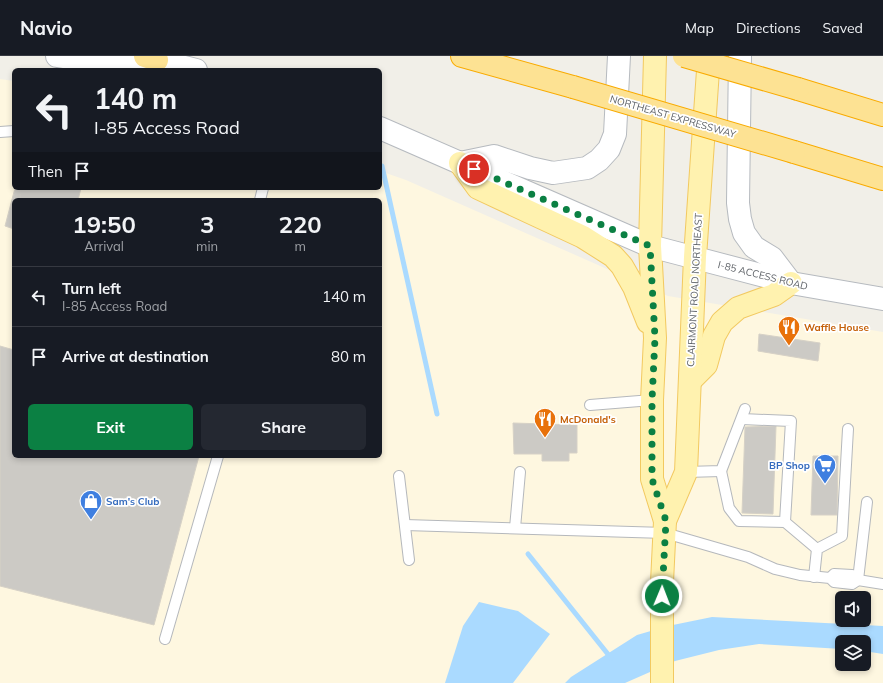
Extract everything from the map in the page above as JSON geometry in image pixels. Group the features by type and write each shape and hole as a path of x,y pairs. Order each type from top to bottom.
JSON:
{"highway":[{"name":"NORTHEAST EXPRESSWAY","path":"462,56 573,87 883,179"},
{"path":"684,56 883,115"}],"main road":[{"path":"57,56 118,66 151,58 188,68"},
{"path":"619,56 615,134 609,149 599,160 587,168 553,174 494,156 460,163 478,188 583,237 613,256 622,266 634,287 655,338"},
{"name":"CLAIRMONT ROAD NORTHEAST","path":"655,56 650,246 655,338 652,400 652,479 665,527"},
{"name":"CLAIRMONT ROAD NORTHEAST","path":"662,683 662,582 665,527 686,472 694,257 709,56"},
{"path":"690,381 706,364 714,336 722,322 738,308 774,295 791,283 772,258 754,247 744,233 740,219 738,203 740,56"},
{"name":"I-85 ACCESS ROAD","path":"382,129 650,246 791,283 883,299"}],"lane":[{"path":"0,132 12,131"},
{"path":"590,405 652,400"},
{"path":"785,522 792,420 744,414 721,471 729,508 739,521 785,522 817,549"},
{"path":"817,549 842,536 848,429"},
{"path":"165,639 217,458"},
{"path":"686,472 721,471"},
{"path":"515,528 520,472"},
{"path":"399,476 409,560"},
{"path":"858,580 867,502"},
{"path":"405,525 515,528 665,527 776,569 814,577 830,578 834,582 852,584 858,580 883,584"},
{"path":"814,577 817,549"}],"shaded area":[{"path":"0,79 12,81 12,190 382,190 382,172 406,180 668,296 883,332 883,683 0,683"}],"water":[{"path":"479,602 518,611 550,634 513,683 445,683 463,626"},
{"path":"712,617 835,623 835,627 883,626 883,654 871,652 871,635 835,635 835,649 759,644 719,650 675,661 625,683 565,683 571,677 637,635 668,626"}],"building":[{"path":"14,190 80,190 78,198 12,198"},
{"path":"12,199 12,228 5,226"},
{"name":"Waffle House","path":"759,334 820,343 818,361 758,351"},
{"name":"Sam's Club","path":"0,346 12,349 12,458 198,458 154,625 0,586"},
{"name":"McDonald's","path":"513,423 577,425 577,453 569,453 569,461 542,461 542,454 514,454"},
{"path":"776,426 773,514 742,513 745,427"},
{"name":"BP Shop","path":"813,456 838,456 837,515 811,515"}],"waterway":[{"path":"382,166 437,414"},
{"path":"528,554 611,658"}],"place":[{"name":"Waffle House","path":"789,346"},
{"name":"McDonald's","path":"545,438"},
{"name":"BP Shop","path":"825,484"},
{"name":"Sam's Club","path":"91,520"}],"route":[{"path":"474,169 633,240 650,246 655,338 652,400 652,479 666,521 662,596"}]}
